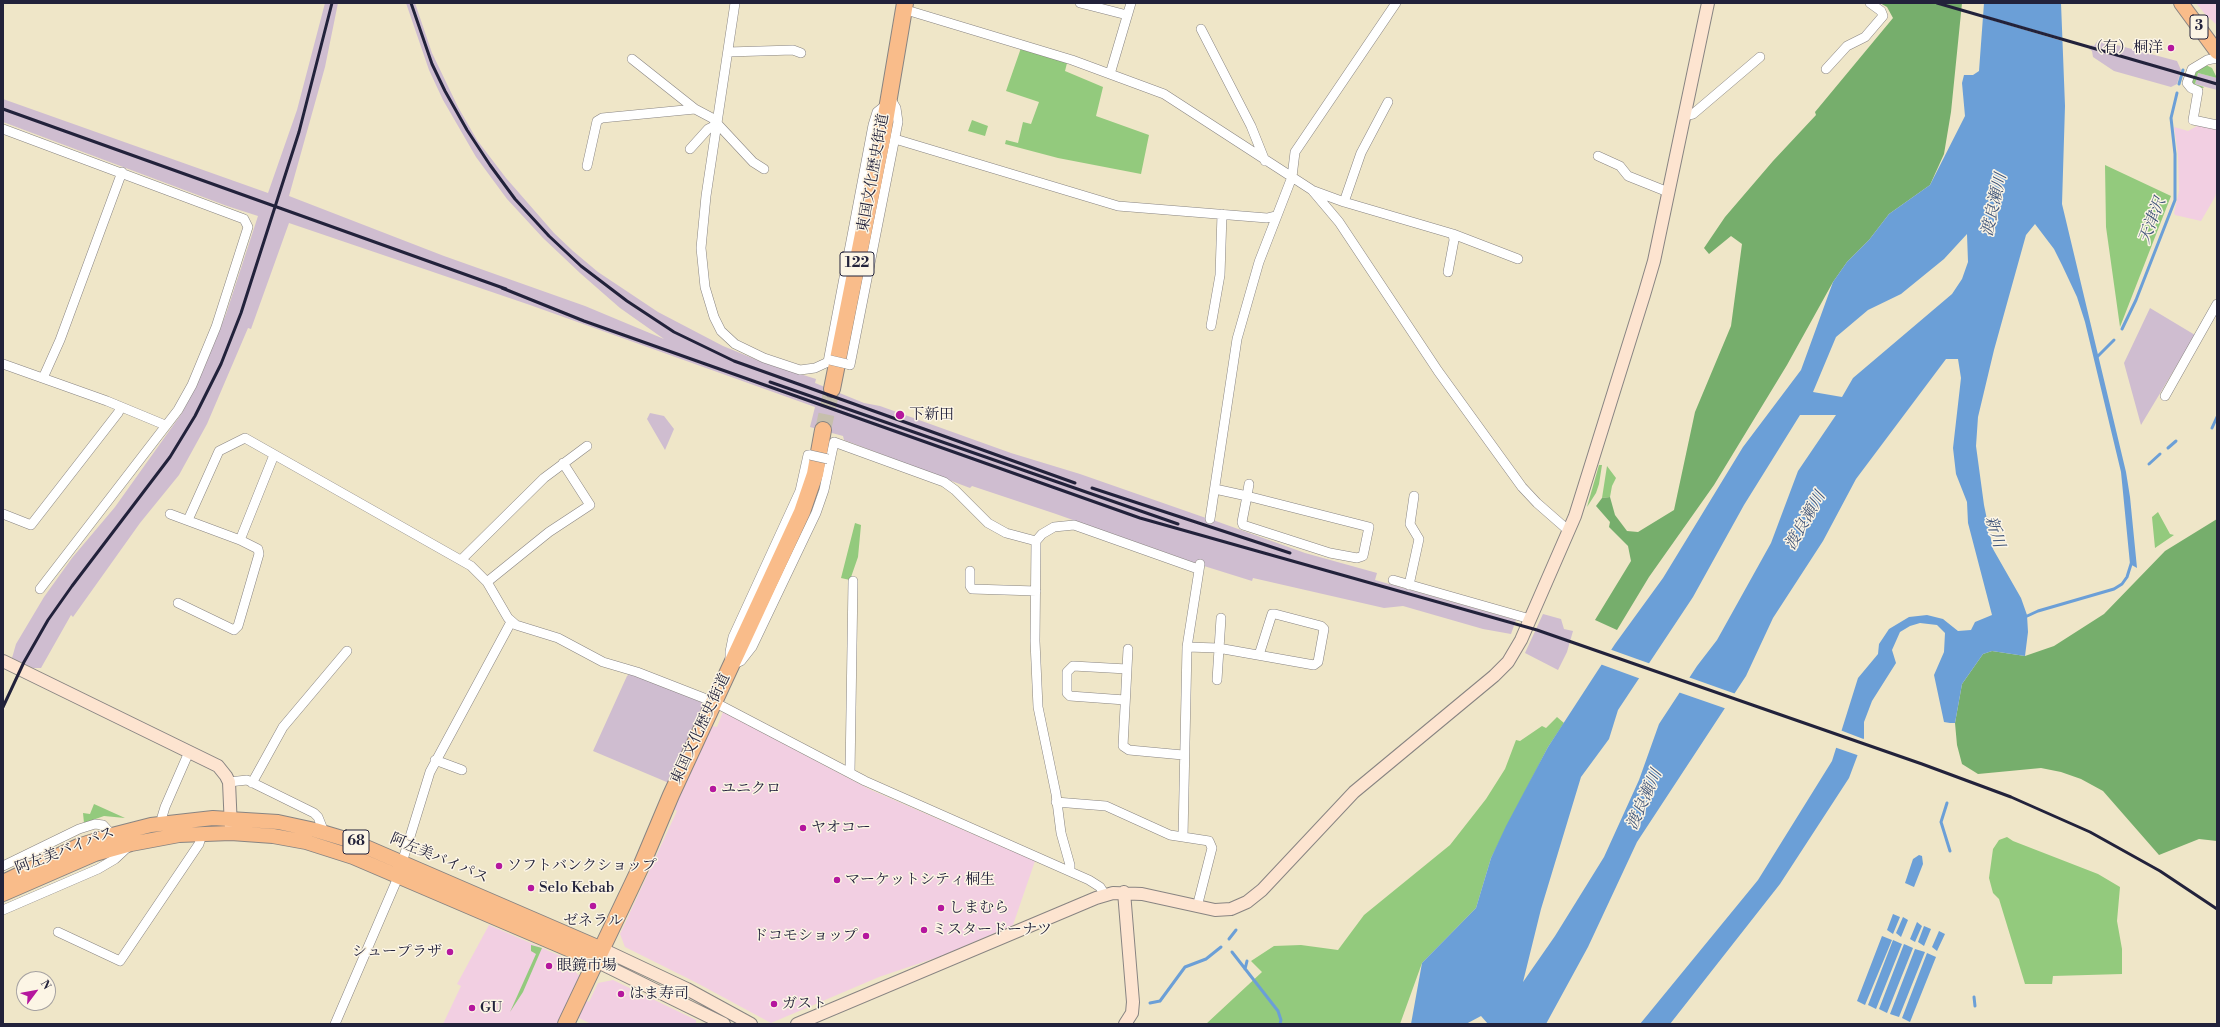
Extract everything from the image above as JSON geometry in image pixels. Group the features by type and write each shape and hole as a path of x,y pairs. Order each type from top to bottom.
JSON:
{"highway":[{"name":"東国文化歴史街道","path":"832,389 882,139 887,99 904,6"},
{"name":"東国文化歴史街道","path":"566,1024 802,512 815,474 823,430"}],"main road":[{"name":"3","path":"2181,3 2217,52"},
{"name":"阿左美バイパス","path":"3,882 78,846 112,834 164,823 230,818 278,822 324,832 358,843 403,862 599,955"},
{"name":"阿左美バイパス","path":"3,894 95,854 168,836 231,833 273,836 306,842 353,857 599,955"}],"street":[{"path":"735,3 706,196 701,261 705,287 718,326 729,340 742,349 795,369 806,370 815,368 825,365 830,360 830,352 864,168 877,112 887,99 894,104 898,114 895,139 850,365 830,360"},
{"path":"1080,3 1127,15"},
{"path":"1110,74 1131,3"},
{"path":"1210,519 1236,339 1259,262 1275,216 1292,176 1296,152 1396,3"},
{"path":"797,1024 1105,895 1124,892 1148,895 1215,910 1231,909 1247,902 1258,893 1354,792 1501,669 1513,654 1569,530 1647,286 1708,3"},
{"path":"1826,69 1847,46 1865,37 1883,16 1881,11 1870,3"},
{"path":"904,6 1110,74 1164,94 1265,161 1292,176 1312,190 1344,202 1453,234 1518,259"},
{"path":"1201,29 1243,111 1265,161"},
{"path":"728,52 793,50 801,53"},
{"path":"1684,116 1693,114 1760,57"},
{"path":"2217,58 2207,60 2192,69 2187,83 2191,88 2198,91 2193,120 2217,126"},
{"path":"632,59 695,109 712,118 753,162 764,169"},
{"path":"1344,202 1361,153 1388,102"},
{"path":"587,166 597,121 602,118 695,109"},
{"path":"690,149 708,129 718,124"},
{"path":"3,129 122,172 244,219 248,227 216,327 192,385 173,419 165,425 40,589"},
{"path":"895,139 1118,206 1222,214 1275,216"},
{"path":"1598,156 1620,166 1628,176 1668,192"},
{"path":"43,378 60,340 122,172"},
{"path":"1312,190 1339,222 1438,370 1522,487 1547,513 1569,530"},
{"path":"1211,326 1220,275 1222,214"},
{"path":"1448,272 1454,240 1453,234"},
{"path":"2165,396 2217,304"},
{"path":"4,367 43,378 165,425"},
{"path":"3,514 31,525 118,413 120,407"},
{"path":"188,520 219,451 245,438 470,566 487,582 511,622 521,627 558,638 603,662 637,672 714,702 850,773 1095,883 1105,895"},
{"path":"829,460 808,455 800,491 733,637 730,652 730,666 740,661 752,647 816,513 824,490 829,460 834,442 944,482 955,490 988,523 1006,533 1036,541"},
{"path":"461,560 544,478 587,446"},
{"path":"240,540 274,455"},
{"path":"487,582 549,532 590,505 563,463"},
{"path":"1215,489 1247,496 1369,527 1363,556 1357,558 1330,553 1245,526 1242,522 1247,496 1249,484"},
{"path":"1409,585 1419,539 1410,524 1414,496"},
{"path":"170,514 240,540 258,549 259,554 238,626 234,630 178,603"},
{"path":"1070,871 1070,865 1061,833 1038,707 1035,663 1036,541 1042,534 1054,527 1074,526 1199,567 1187,647 1183,755 1185,795 1183,837"},
{"path":"970,571 970,586 972,589 1036,591"},
{"path":"1394,580 1530,619"},
{"path":"850,773 853,581"},
{"path":"1187,647 1218,648 1314,665 1318,662 1324,630 1321,626 1272,614 1259,655"},
{"path":"1217,680 1221,618"},
{"path":"335,1024 403,862 426,781 435,760 511,622"},
{"path":"1128,649 1122,741 1125,749 1183,755"},
{"path":"252,783 284,727 347,651"},
{"path":"3,661 218,766 229,782 231,833"},
{"path":"1125,700 1070,696 1067,693 1067,672 1073,666 1127,669"},
{"path":"164,823 162,817 165,807 189,752"},
{"path":"435,760 462,770"},
{"path":"229,782 241,780 252,783 314,813 318,817 324,832"},
{"path":"1056,802 1106,806 1167,834 1207,839 1212,845 1197,907"},
{"path":"3,866 79,829 95,824 103,825 112,834"},
{"path":"58,932 120,961 199,844 202,834"},
{"path":"3,910 103,866 121,855 131,844"},
{"path":"1124,892 1133,1002 1132,1013 1125,1024"},
{"path":"599,955 724,1024"},
{"path":"599,955 687,989 751,1024"}],"shaded area":[{"path":"325,3 338,3 325,67 289,196 444,256 585,306 664,339 620,308 580,273 543,238 507,199 476,157 443,100 429,70 406,3 415,3 432,53 458,107 477,140 506,178 554,233 573,251 598,272 658,312 723,346 762,362 816,379 815,383 864,403 880,406 1011,453 1080,474 1206,518 1205,521 1212,524 1213,520 1305,553 1377,573 1375,580 1516,620 1511,634 1483,629 1403,606 1384,608 1253,578 1252,581 1204,566 1204,562 1197,560 1195,563 972,486 970,488 844,440 843,436 810,427 815,407 530,305 289,223 251,329 248,328 207,424 179,475 140,523 73,617 71,615 41,668 33,668 12,658 16,644 44,597 72,558 115,507 182,413 202,373 226,314 258,216 227,206 3,122 3,99 268,193 297,110"},
{"path":"2196,3 2217,3 2217,25 2205,14"},
{"path":"2098,40 2177,61 2181,70 2177,84 2171,87 2114,71 2093,57 2092,51 2089,49 2091,45 2094,46"},
{"path":"2198,73 2217,78 2217,90 2195,84"},
{"path":"2199,125 2217,130 2217,189 2215,197 2201,221 2175,215 2174,213 2179,191 2178,155 2174,127 2188,131"},
{"path":"2150,308 2195,335 2141,425 2124,363"},
{"path":"650,413 664,416 674,429 665,450 647,419"},
{"path":"1543,614 1561,619 1564,629 1573,631 1567,652 1558,670 1525,653"},
{"path":"631,673 703,703 704,706 669,783 593,751 627,676"},
{"name":"マーケットシティ桐生","path":"723,712 871,790 1035,861 1013,925 944,955 879,977 771,1023 697,983 625,947 620,934 677,811 674,809 712,726 717,727"},
{"path":"489,925 572,961 577,974 581,976 558,1024 443,1024 461,986 457,984"},
{"path":"613,980 696,1020 696,1024 591,1024 577,1017 585,1000 589,1002 598,983"}],"green space":[{"path":"1880,3 1962,3 1951,112 1944,154 1930,185 1889,214 1869,240 1847,262 1833,282 1787,365 1714,485 1649,577 1617,630 1595,620 1631,561 1628,546 1609,527 1610,522 1596,506 1602,498 1610,497 1615,515 1627,531 1638,532 1674,510 1695,412 1731,326 1742,244 1731,236 1709,254 1704,248 1725,217 1773,161 1816,115 1815,112 1893,18 1887,7"},
{"path":"1021,48 1067,63 1065,71 1103,87 1096,116 1149,135 1141,174 1058,158 1005,144 1006,140 1018,143 1023,122 1031,124 1039,102 1006,91"},
{"path":"2206,65 2212,68 2217,78 2198,73 2195,84 2204,87 2194,86 2192,82 2195,72"},
{"path":"972,120 988,126 985,136 968,131"},
{"path":"2105,165 2171,196 2120,327 2106,227"},
{"path":"1599,465 1602,465 1599,484 1596,493 1587,507"},
{"path":"1607,466 1616,478 1612,486 1610,497 1602,498"},
{"path":"2158,512 2170,534 2174,535 2155,548 2152,517"},
{"path":"2217,519 2217,841 2199,839 2159,855 2103,791 2081,779 2061,772 2041,768 1978,774 1962,764 1957,745 1955,723 1962,684 1983,654 1992,651 2025,656 2054,646 2104,614 2165,551"},
{"path":"855,523 861,525 858,557 850,580 841,578"},
{"path":"1557,717 1564,723 1548,747 1491,858 1476,908 1422,963 1400,1024 1206,1024 1262,972 1251,961 1274,946 1301,945 1338,950 1364,915 1450,845 1486,799 1505,769 1516,740 1520,741 1542,726 1546,728"},
{"path":"94,804 125,818 104,816 84,823 83,813 90,814"},
{"path":"2007,837 2013,841 2098,874 2120,887 2117,921 2122,949 2122,974 2053,976 2052,984 2025,984 1999,899 1993,893 1989,878 1993,849 1999,840"},
{"path":"531,945 542,948 523,992 510,1012 536,954 531,951"}],"water":[{"name":"渡良瀬川","path":"1984,3 2061,3 2065,106 2062,204 2126,472 2137,568 2130,564 2121,472 2085,322 2077,297 2054,249 2035,224 2026,235 1994,350 1978,417 1976,446 1984,505 1993,549 2021,598 2027,615 2028,632 2025,656 1992,651 1983,654 1962,684 1955,723 1944,722 1934,675 1944,652 1945,633 1937,625 1920,623 1910,626 1900,632 1892,650 1896,663 1872,701 1864,722 1864,738 1849,778 1780,884 1670,1024 1640,1024 1758,880 1832,761 1858,678 1878,654 1879,644 1889,629 1909,617 1927,615 1943,619 1958,631 1971,630 1975,622 1992,615 1968,523 1967,502 1956,474 1953,448 1961,378 1958,359 1946,359 1856,479 1823,541 1773,618 1746,676 1637,842 1588,947 1546,1024 1488,1024 1481,1016 1466,1024 1411,1024 1422,963 1476,908 1491,858 1506,826 1548,747 1615,644 1663,578 1743,447 1801,370 1833,282 1847,262 1869,240 1889,214 1930,185 1965,116 1962,83 1964,75 1973,75 1979,71","holes":["1967,234 1968,262 1962,279 1952,294 1853,378 1842,397 1813,392 1836,337 1868,310 1901,294 1944,259","1800,415 1836,415 1798,471 1771,543 1717,640 1697,666 1659,724 1639,780 1604,857 1555,936 1523,982 1541,909 1581,777 1609,739 1618,710 1693,597 1744,505"]},
{"path":"1919,855 1922,856 1923,864 1914,887 1905,883 1913,859"},
{"path":"1893,914 1900,917 1893,934 1887,930"},
{"path":"1903,917 1908,920 1901,937 1896,933"},
{"path":"1917,922 1922,926 1915,942 1910,939"},
{"path":"1924,926 1931,929 1924,946 1918,942"},
{"path":"1939,931 1945,934 1937,951 1932,947"},
{"path":"1882,936 1892,940 1865,1005 1857,1001"},
{"path":"1893,940 1902,944 1876,1009 1868,1005"},
{"path":"1904,944 1913,948 1887,1013 1879,1009"},
{"path":"1915,949 1925,952 1899,1017 1890,1014"},
{"path":"1927,953 1936,957 1910,1022 1902,1018"}],"pier":[{"path":"1982,15 2066,39 2066,42 1981,17"},
{"path":"1609,649 1651,664 1641,679 1600,664"},
{"path":"1688,677 1736,694 1727,709 1678,692"},
{"path":"1840,730 1866,740 1860,756 1834,747"}],"waterway":[{"name":"天津沢","path":"2179,84 2183,70"},
{"name":"天津沢","path":"2122,329 2136,300 2175,200 2175,154 2171,118 2177,93"},
{"name":"天津沢","path":"2097,357 2114,340"},
{"path":"2212,428 2217,417"},
{"path":"2168,448 2176,441"},
{"path":"2149,464 2160,454"},
{"path":"2025,617 2038,611 2114,589 2122,584 2127,577 2132,561"},
{"name":"新川","path":"1947,803 1941,822 1950,851"},
{"path":"1229,939 1236,930"},
{"path":"1150,1003 1160,1001 1185,967 1206,959 1221,947"},
{"path":"1232,952 1278,1011 1281,1020 1280,1024"},
{"path":"1245,969 1247,961"},
{"name":"新川","path":"1974,997 1975,1006"}],"tunnel":[{"path":"823,430 832,389"}],"railway":[{"path":"3,707 24,662 48,620 170,457 195,416 221,364 241,313 299,132 332,3"},
{"path":"411,3 432,64 445,91 467,130 490,165 515,199 549,236 581,266 627,301 674,332 734,361 1075,483"},
{"path":"1937,3 2217,84"},
{"path":"3,109 506,289"},
{"path":"502,288 584,321 1140,518 1537,630 1922,764 2011,797 2090,832 2160,871 2217,909"},
{"path":"770,382 1178,524"},
{"path":"1092,488 1290,553"}],"place":[{"name":"（有）桐洋","path":"2171,48"},
{"name":"下新田","path":"900,415"},
{"name":"ユニクロ","path":"713,789"},
{"name":"ヤオコー","path":"803,828"},
{"name":"ソフトバンクショップ","path":"499,866"},
{"name":"マーケットシティ桐生","path":"837,880"},
{"name":"Selo Kebab","path":"531,888"},
{"name":"ゼネラル","path":"593,906"},
{"name":"しまむら","path":"941,908"},
{"name":"ミスタードーナツ","path":"924,930"},
{"name":"ドコモショップ","path":"866,936"},
{"name":"シュープラザ","path":"450,952"},
{"name":"眼鏡市場","path":"549,966"},
{"name":"はま寿司","path":"621,994"},
{"name":"ガスト","path":"774,1004"},
{"name":"GU","path":"472,1008"}]}
